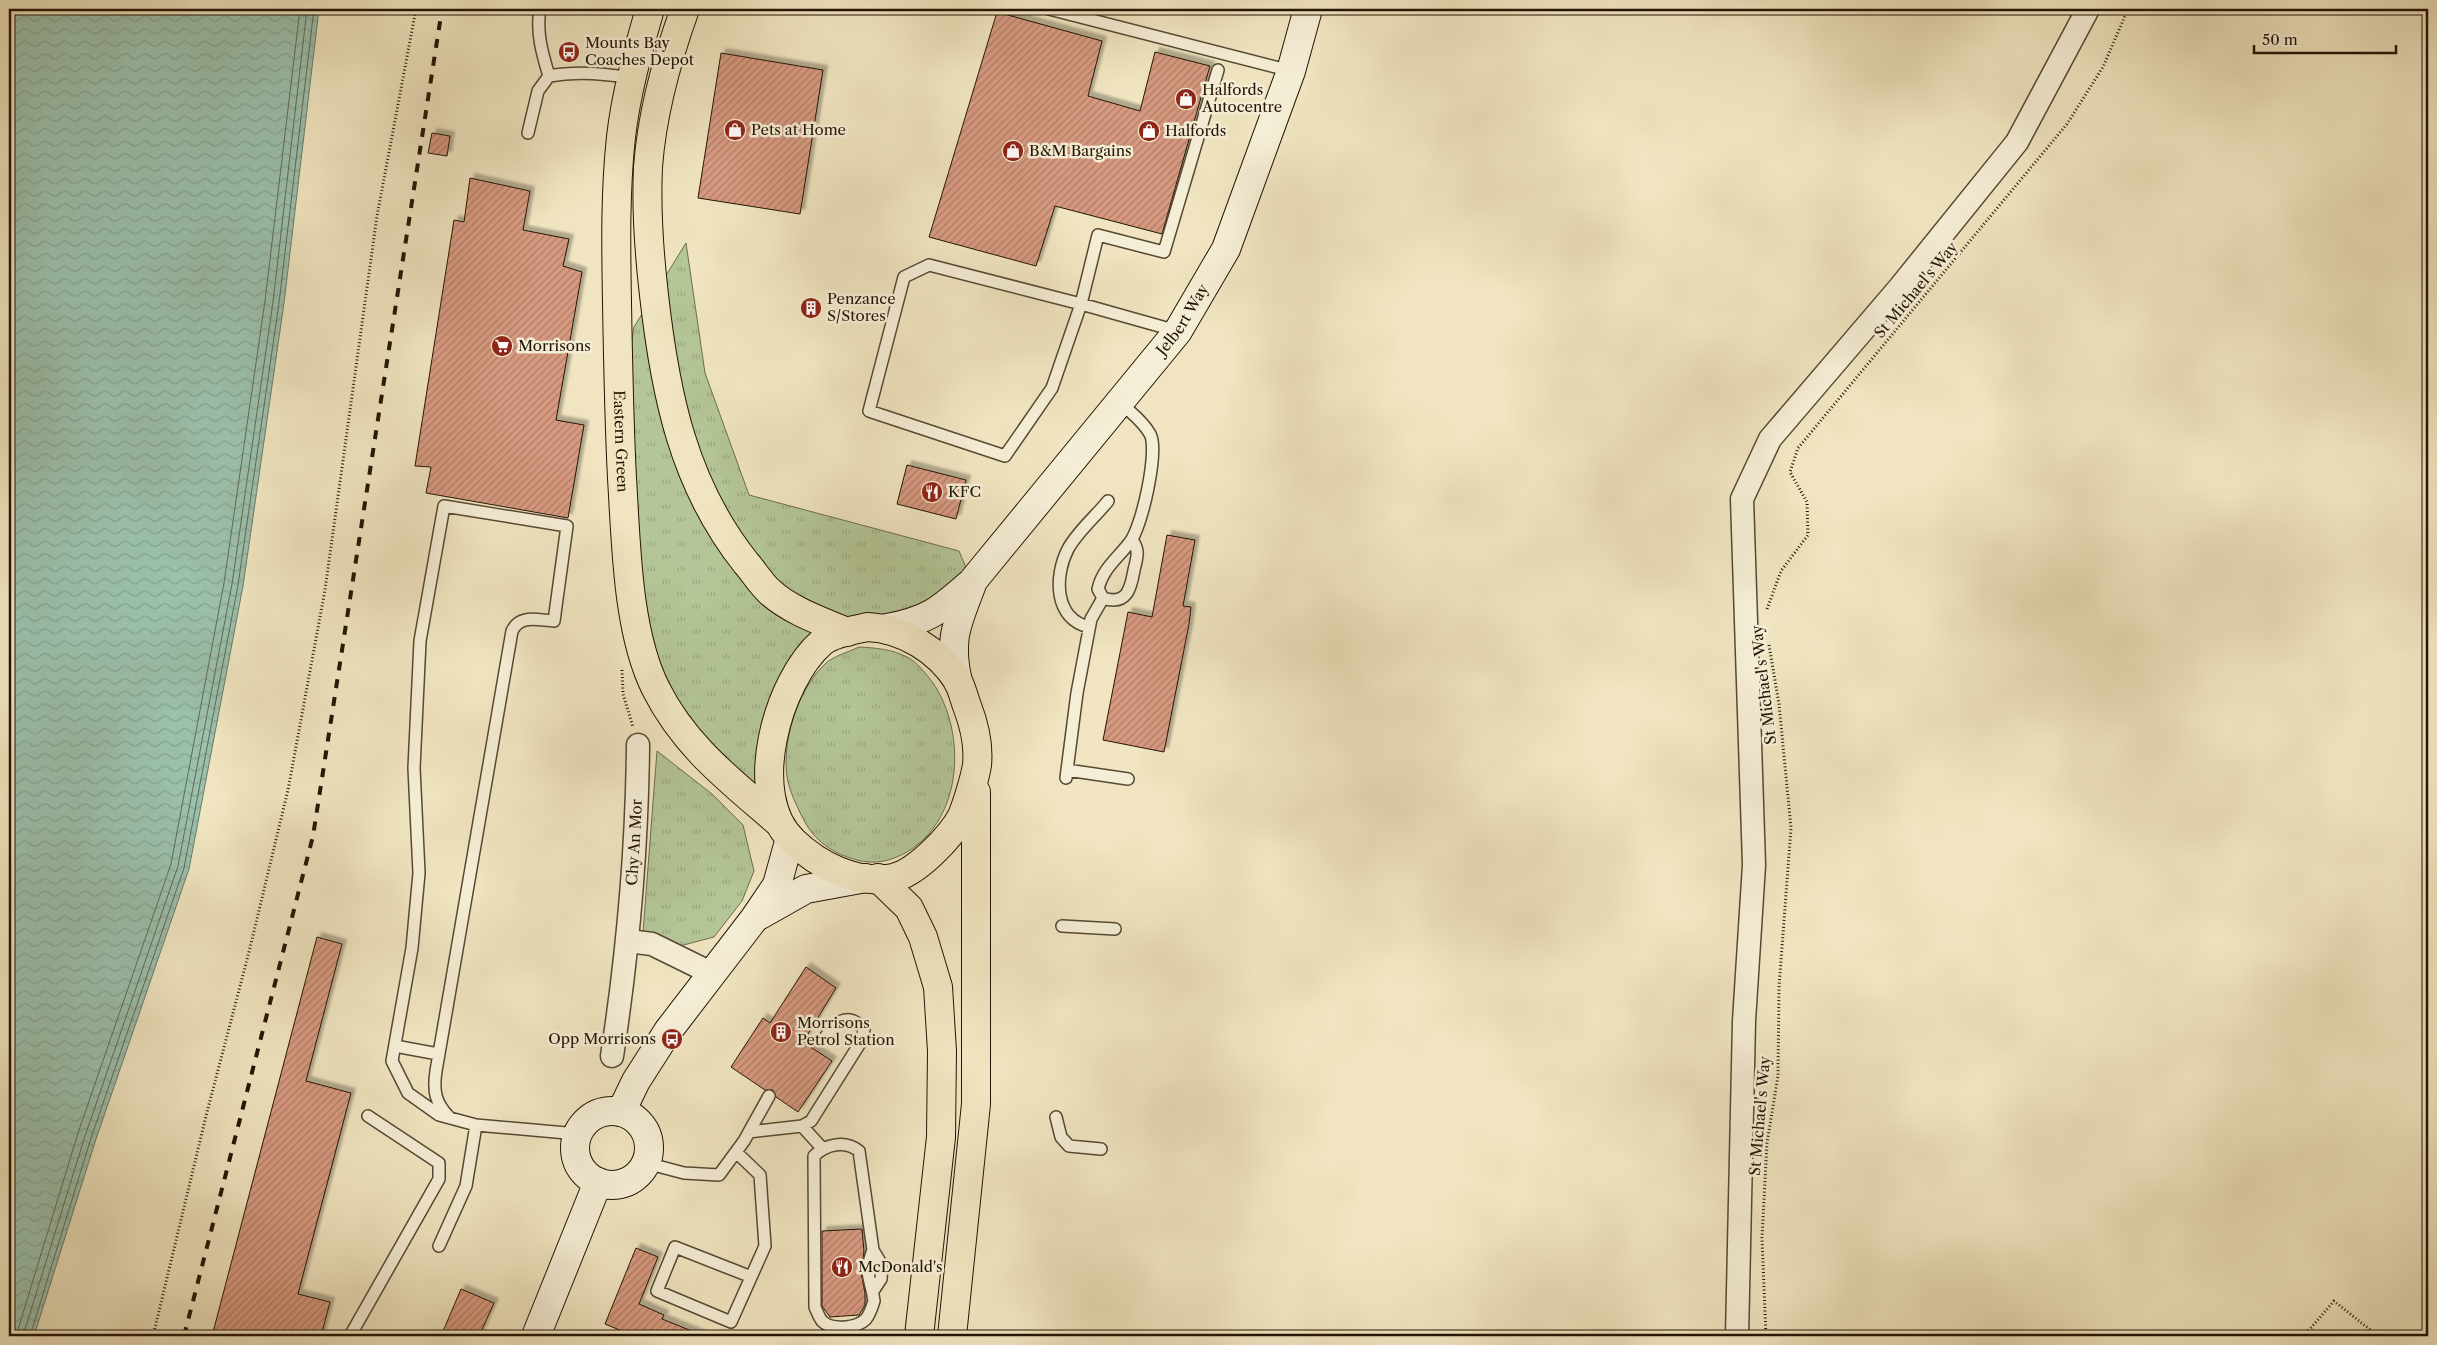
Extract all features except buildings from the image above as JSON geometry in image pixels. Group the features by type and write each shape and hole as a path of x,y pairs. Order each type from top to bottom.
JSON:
{"highway":[{"name":"Eastern Green","path":"650,9 630,78 621,137 616,241 619,416 627,559 639,643 654,686 675,723 710,763 785,830 810,858 835,870 872,878"},
{"path":"685,9 672,44 658,98 648,166 648,237 660,343 677,430 704,499 736,550 770,592 804,614 847,632"},
{"path":"785,830 772,800 770,783 771,740 784,696 803,661 824,641 847,632 868,627 887,628 920,643 941,661 958,682 975,727 977,765 976,1104 952,1336"},
{"path":"872,878 893,878 917,865 941,844 962,816 977,765"},
{"path":"872,878 909,908 923,937 938,986 942,1051 941,1137 919,1336"}],"street":[{"name":"Jelbert Way","path":"887,628 914,623 939,611 972,582 1121,404 1178,331 1226,249 1291,70 1308,9"},
{"path":"1737,1336 1744,1021 1754,865 1742,500 1770,439 1900,287 2017,142 2088,9"},
{"name":"Jelbert Way","path":"958,682 953,659 954,633 972,582"},
{"name":"Chy An Mor","path":"612,1056 628,941 637,830 638,745"},
{"path":"621,1112 636,1081 668,1031 754,919 777,885 785,830"},
{"path":"754,919 806,888 872,878"},
{"path":"628,941 652,944 711,973"},
{"path":"604,1112 621,1112 633,1117 642,1126 648,1138 649,1150 646,1163 635,1176 621,1184 598,1182 588,1176 579,1162 575,1145 578,1134 588,1120 604,1112"},
{"path":"536,1336 598,1182"}],"lane":[{"path":"540,9 538,23 541,52 549,76"},
{"path":"1049,9 1291,70"},
{"path":"1178,331 1081,304 929,265 904,277 869,411 1005,456 1052,388 1081,304 1098,235 1164,252 1218,70"},
{"path":"528,133 538,91 549,76 569,72 603,73 630,78"},
{"path":"1121,404 1142,422 1151,435 1153,444 1150,480 1132,540 1103,574 1098,589 1103,598 1111,601 1119,599 1130,589 1138,554 1138,548 1132,540"},
{"path":"1089,626 1071,619 1063,606 1060,595 1060,578 1069,548 1108,501"},
{"path":"450,1118 436,1100 434,1088 438,1054 512,631 516,623 522,619 554,621 567,526 444,506 420,641 414,768 419,873 412,948 392,1061 408,1093 439,1116 476,1126 578,1134"},
{"path":"1103,598 1089,626 1077,693 1067,774 1128,779"},
{"path":"1062,926 1116,929"},
{"path":"749,1132 802,1126 811,1121 862,1040 864,1029 855,1022 842,1021 834,1024 824,1039"},
{"path":"395,1046 438,1054"},
{"path":"646,1163 684,1173 719,1176 749,1132 769,1096"},
{"path":"350,1336 439,1179 438,1163 368,1116"},
{"path":"1056,1117 1061,1137 1069,1146 1101,1149"},
{"path":"439,1246 466,1186 476,1126"},
{"path":"802,1126 822,1148"},
{"path":"846,1144 859,1150 873,1250 867,1264 867,1279 873,1291 874,1301 870,1312 858,1325 831,1326 823,1322 815,1307 814,1156 822,1148 846,1144"},
{"path":"736,1152 760,1175 765,1246 749,1276 730,1322 657,1291 676,1247 749,1276"}],"path":[{"path":"153,1336 288,790 325,590 377,216 416,9"},
{"name":"St Michael's Way","path":"1768,619 1767,609 1781,571 1808,536 1807,502 1790,472 1798,448 2067,124 2103,67 2128,9"},
{"name":"St Michael's Way","path":"1766,1336 1762,1238 1766,1153 1778,1076 1780,987 1791,828 1779,704 1769,638"},
{"path":"622,667 623,694 638,745"},
{"path":"2304,1336 2334,1301 2378,1336"}],"green space":[{"path":"686,243 705,373 749,495 959,551 972,582 939,611 847,632 784,696 779,823 653,681 619,416 634,327"},
{"path":"859,647 877,648 901,654 911,659 921,668 933,683 944,703 951,726 954,750 954,774 949,797 939,819 926,837 907,852 889,860 877,862 849,858 842,855 821,842 810,831 798,809 788,782 786,768 786,752 793,719 806,688 828,661"},
{"path":"657,751 712,794 743,825 754,871 742,901 714,937 680,946 643,932"}],"water":[{"path":"9,9 319,9 284,303 243,586 189,869 96,1139 34,1336 9,1336"}],"railway":[{"path":"184,1336 313,836 442,9"}],"place":[{"name":"Mounts Bay Coaches Depot","path":"569,52"},
{"name":"Halfords Autocentre","path":"1186,99"},
{"name":"Pets at Home","path":"735,130"},
{"name":"Halfords","path":"1149,131"},
{"name":"B&M Bargains","path":"1013,151"},
{"name":"Penzance S/Stores","path":"811,308"},
{"name":"Morrisons","path":"502,346"},
{"name":"KFC","path":"932,492"},
{"name":"Morrisons Petrol Station","path":"781,1032"},
{"name":"Opp Morrisons","path":"672,1039"},
{"name":"McDonald's","path":"842,1267"}]}
